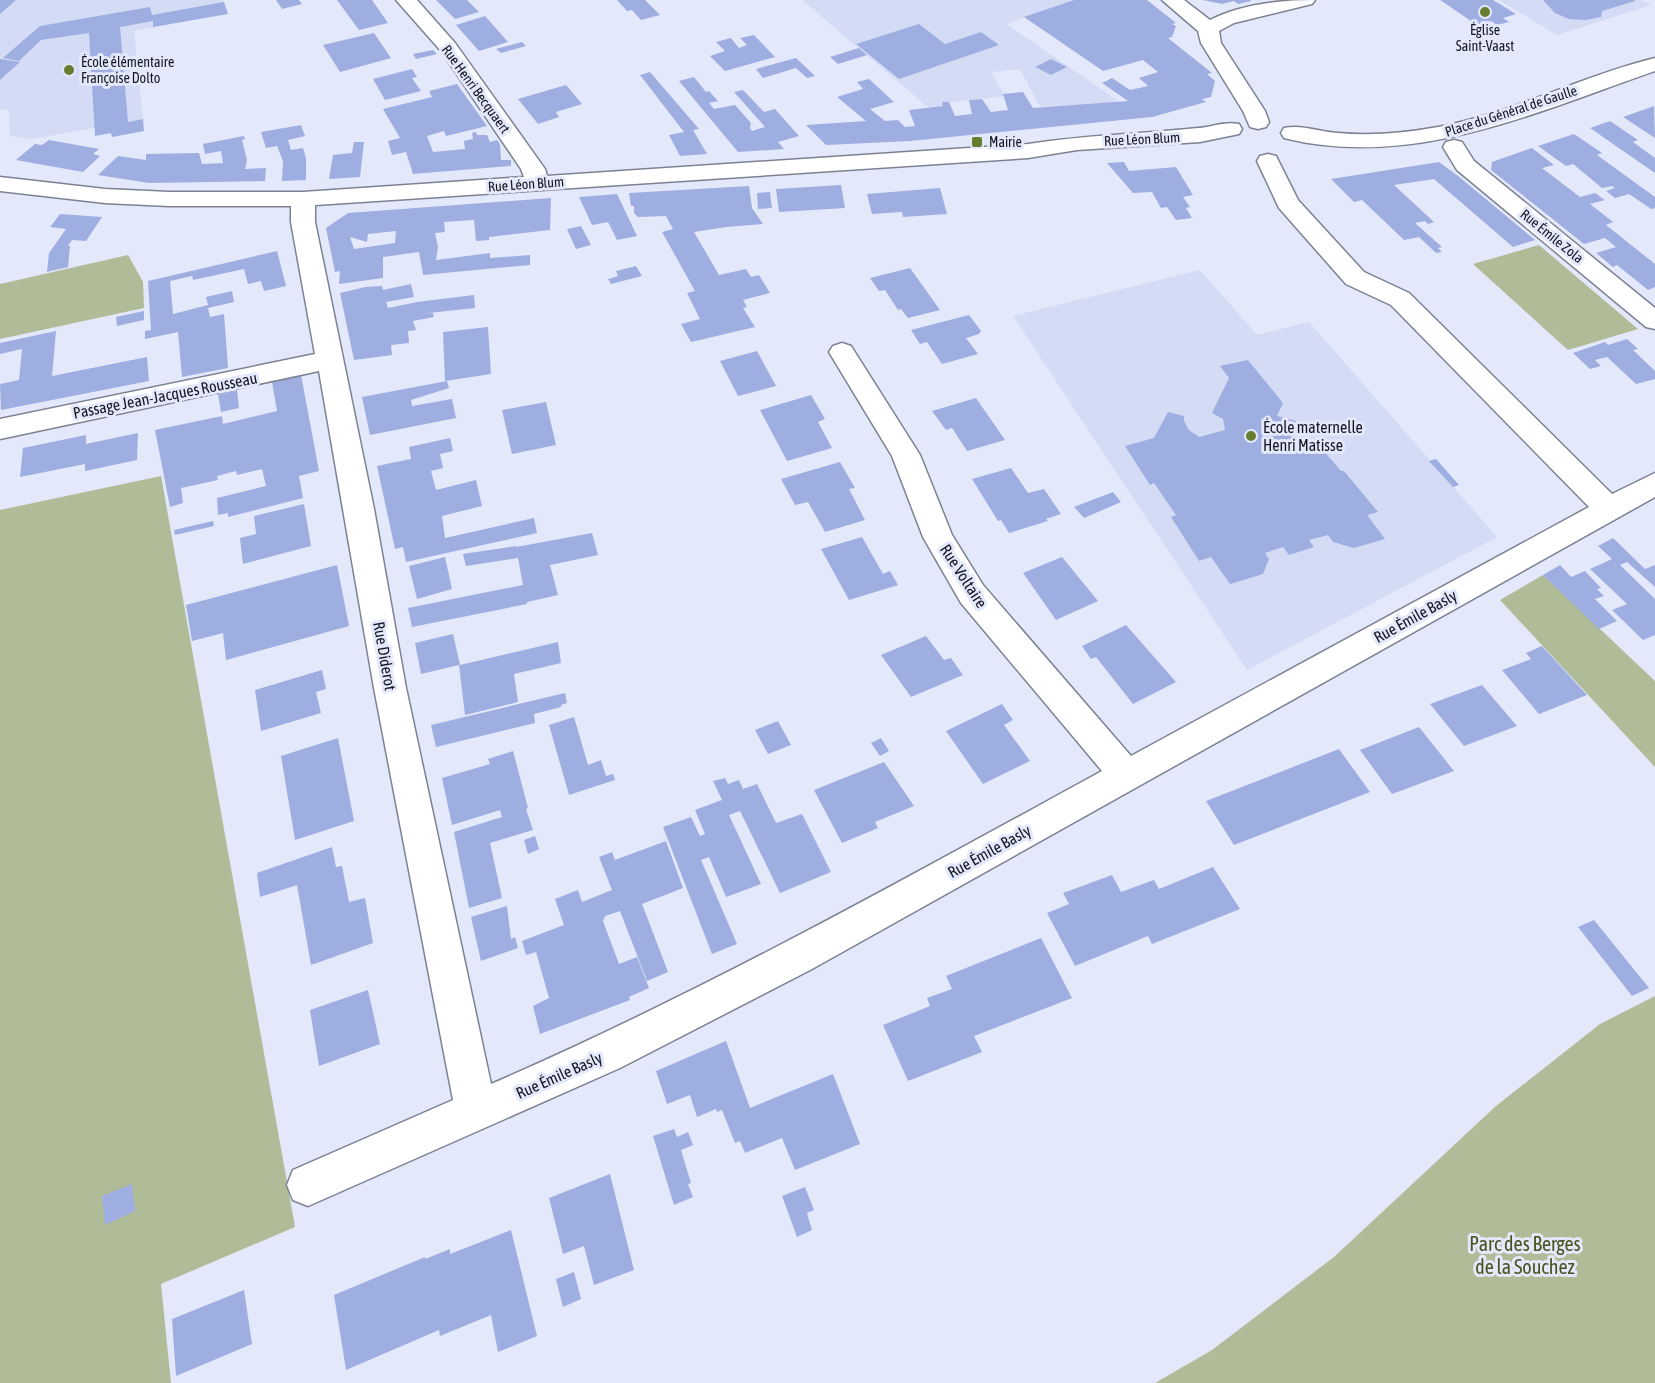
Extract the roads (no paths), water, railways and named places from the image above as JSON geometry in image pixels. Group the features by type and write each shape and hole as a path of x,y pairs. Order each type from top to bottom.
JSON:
{"street":[{"name":"Rue Henri Becquaert","path":"406,0 448,47 533,169 538,183"},
{"path":"1172,0 1208,29 1211,43 1254,111 1258,122 1238,124 1244,149 1287,203 1355,278 1400,299 1609,509"},
{"path":"1208,29 1227,19 1305,0"},
{"name":"Place du Général de Gaulle","path":"1258,122 1283,128 1292,134 1337,140 1382,141 1436,134 1475,126 1655,64"},
{"name":"Place du Général de Gaulle","path":"1301,156 1391,155 1454,147 1503,134 1655,82"},
{"path":"1244,149 1292,156 1298,149 1298,141 1292,134"},
{"name":"Rue Léon Blum","path":"0,184 95,195 169,199 303,199 1052,149 1079,153 1214,145 1244,149"},
{"name":"Rue Émile Zola","path":"1454,147 1465,165 1655,321"},
{"name":"Rue Diderot","path":"303,199 303,222 390,688 476,1112"},
{"name":"Rue Voltaire","path":"842,352 906,455 938,537 972,594 1126,775"},
{"name":"Passage Jean-Jacques Rousseau","path":"0,429 278,372 330,359"},
{"name":"Rue Émile Basly","path":"308,1185 606,1054 799,956 1655,484"}],"place":[{"name":"Église Saint-Vaast","path":"1485,12"},
{"name":"École élémentaire Françoise Dolto","path":"69,70"},
{"name":"Mairie","path":"977,142"},
{"name":"École maternelle Henri Matisse","path":"1251,436"}],"park label":[{"name":"Parc des Berges de la Souchez","path":"1525,1254"}]}
